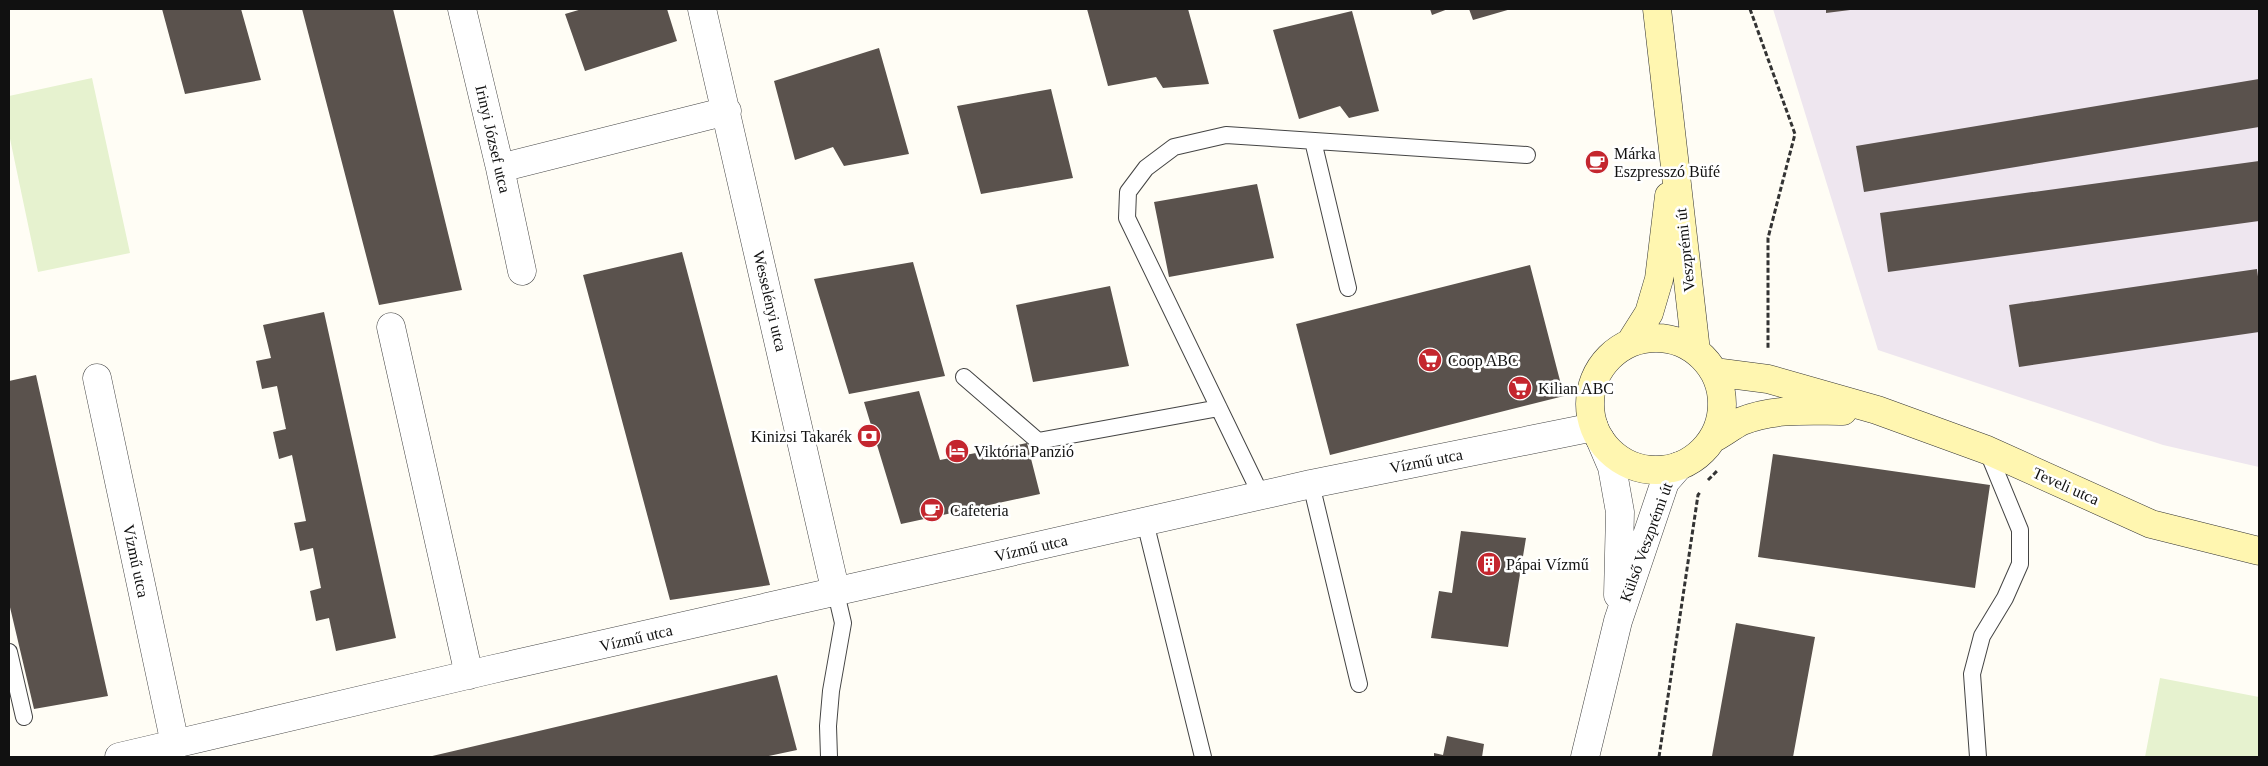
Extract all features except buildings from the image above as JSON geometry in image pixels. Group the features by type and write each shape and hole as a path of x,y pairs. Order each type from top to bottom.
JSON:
{"main road":[{"name":"Veszprémi út","path":"1657,9 1696,352"},
{"name":"Veszprémi út","path":"1630,343 1648,313 1659,279 1674,149"},
{"path":"1664,338 1687,345 1696,352 1706,360 1714,372 1722,399 1722,413 1712,439 1703,451 1692,460 1664,470 1648,470 1620,459 1597,433 1590,413 1593,384 1607,359 1617,350 1641,339 1664,338"},
{"name":"Teveli utca","path":"1714,372 1768,379 1877,410 1987,450 2151,524 2259,551"},
{"name":"Teveli utca","path":"1712,439 1742,422 1788,411 1877,410"}],"street":[{"name":"Irinyi József utca","path":"462,9 500,168 522,271"},
{"name":"Wesselényi utca","path":"702,9 727,111 836,593"},
{"path":"500,168 727,111"},
{"path":"391,327 469,675"},
{"name":"Vízmű utca","path":"97,378 175,744"},
{"name":"Vízmű utca","path":"119,757 469,675 1261,495 1312,484 1597,433"},
{"name":"Külső Veszprémi út","path":"1597,433 1612,467 1620,512 1618,621"},
{"name":"Külső Veszprémi út","path":"1585,757 1618,621 1665,482 1679,466"}],"lane":[{"path":"1261,495 1127,218 1128,192 1146,168 1174,148 1226,135 1527,155"},
{"path":"1312,141 1348,288"},
{"path":"964,376 1038,441 1219,408"},
{"path":"1978,757 1972,674 1982,636 2005,598 2020,564 2020,530 1987,450"},
{"path":"1312,484 1359,684"},
{"path":"1145,522 1203,757"},
{"path":"828,757 831,691 843,623 836,593"},
{"path":"9,652 24,717"}],"shaded area":[{"path":"1773,9 2259,9 2259,467 2163,445 1878,350"}],"green space":[{"path":"92,78 130,253 38,272 9,134 9,96"},
{"path":"2160,678 2259,697 2259,757 2145,757"}],"place":[{"name":"Márka Eszpresszó Büfé","path":"1597,162"},
{"name":"Coop ABC","path":"1430,360"},
{"name":"Kilian ABC","path":"1520,388"},
{"name":"Kinizsi Takarék","path":"869,436"},
{"name":"Viktória Panzió","path":"957,451"},
{"name":"Cafeteria","path":"932,510"},
{"name":"Pápai Vízmű","path":"1489,564"}]}
